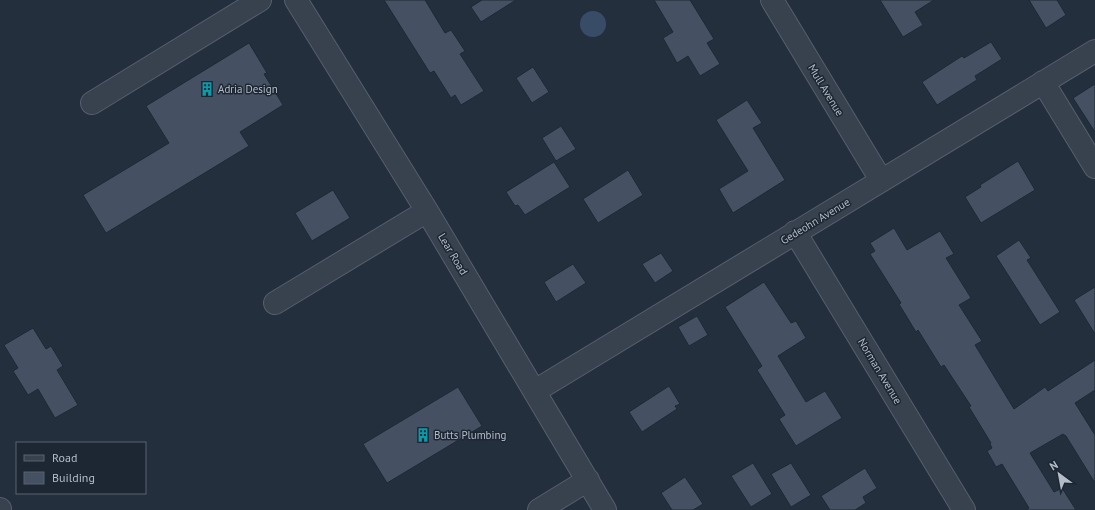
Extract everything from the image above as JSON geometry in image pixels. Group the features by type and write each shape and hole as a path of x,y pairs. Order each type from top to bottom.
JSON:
{"street":[{"path":"92,103 260,0"},
{"name":"Lear Road","path":"296,0 427,211 605,510"},
{"name":"Mull Avenue","path":"772,0 881,180"},
{"name":"Gedeohn Avenue","path":"535,391 1095,51"},
{"path":"1044,82 1095,167"},
{"path":"275,303 427,211"},
{"name":"Norman Avenue","path":"795,232 964,510"},
{"path":"539,510 588,480"}],"water":[{"path":"593,11 602,15 606,24 602,33 593,37 584,33 580,24 584,15"}],"building":[{"path":"384,0 425,0 445,33 451,30 465,51 460,54 484,91 461,105 455,95 451,98 434,71 430,73"},
{"path":"482,0 516,0 481,22 471,7"},
{"path":"654,0 690,0 714,39 707,43 720,64 700,76 688,56 677,63 663,38 673,32"},
{"path":"880,0 934,0 915,12 923,25 903,37"},
{"path":"1029,0 1057,0 1066,15 1046,28"},
{"path":"991,42 1002,59 975,76 977,80 937,105 922,82 962,56 964,58"},
{"path":"249,43 267,73 264,74 283,105 240,132 249,146 106,233 83,195 169,143 146,106"},
{"path":"533,67 549,92 532,103 516,78"},
{"path":"1095,84 1095,132 1073,98"},
{"path":"747,100 762,123 753,128 785,180 733,213 719,189 748,171 716,120"},
{"path":"561,126 576,149 556,161 542,138"},
{"path":"1018,161 1035,190 981,223 965,197 981,187 980,185"},
{"path":"554,162 570,187 525,215 518,205 515,206 506,192"},
{"path":"628,170 643,195 598,223 583,199"},
{"path":"333,190 350,218 312,241 295,213"},
{"path":"894,228 907,250 940,231 954,254 946,258 971,298 959,305 982,341 975,345 1014,409 1045,387 1048,391 1095,360 1095,390 1075,403 1095,435 1095,483 1066,436 1063,434 1030,453 1054,492 1062,488 1076,510 1026,510 1029,508 1002,464 996,467 987,451 992,448 991,443 969,407 971,406 944,365 941,367 918,330 916,332 899,304 901,303 870,254 875,251 870,243"},
{"path":"1019,240 1031,258 1027,260 1060,312 1040,325 996,256"},
{"path":"661,253 673,271 655,283 642,264"},
{"path":"573,264 586,283 556,302 544,282"},
{"path":"764,282 791,323 796,321 806,338 778,356 806,402 825,391 842,418 796,446 779,419 785,415 757,370 762,366 725,307"},
{"path":"1095,287 1095,334 1074,300"},
{"path":"697,316 708,335 689,346 678,327"},
{"path":"33,328 46,349 51,346 63,366 57,370 78,405 55,418 38,389 28,395 13,371 18,368 4,345"},
{"path":"669,386 680,404 675,406 677,409 642,432 629,412"},
{"name":"Butts Plumbing","path":"458,387 482,426 387,483 363,444"},
{"path":"753,463 772,494 751,507 731,476"},
{"path":"791,463 811,495 791,507 771,474"},
{"path":"865,468 877,488 863,497 866,503 855,510 830,510 821,496"},
{"path":"685,477 703,504 693,510 672,510 661,493"}],"place":[{"name":"Adria Design","path":"207,89"},
{"name":"Butts Plumbing","path":"423,435"}]}
